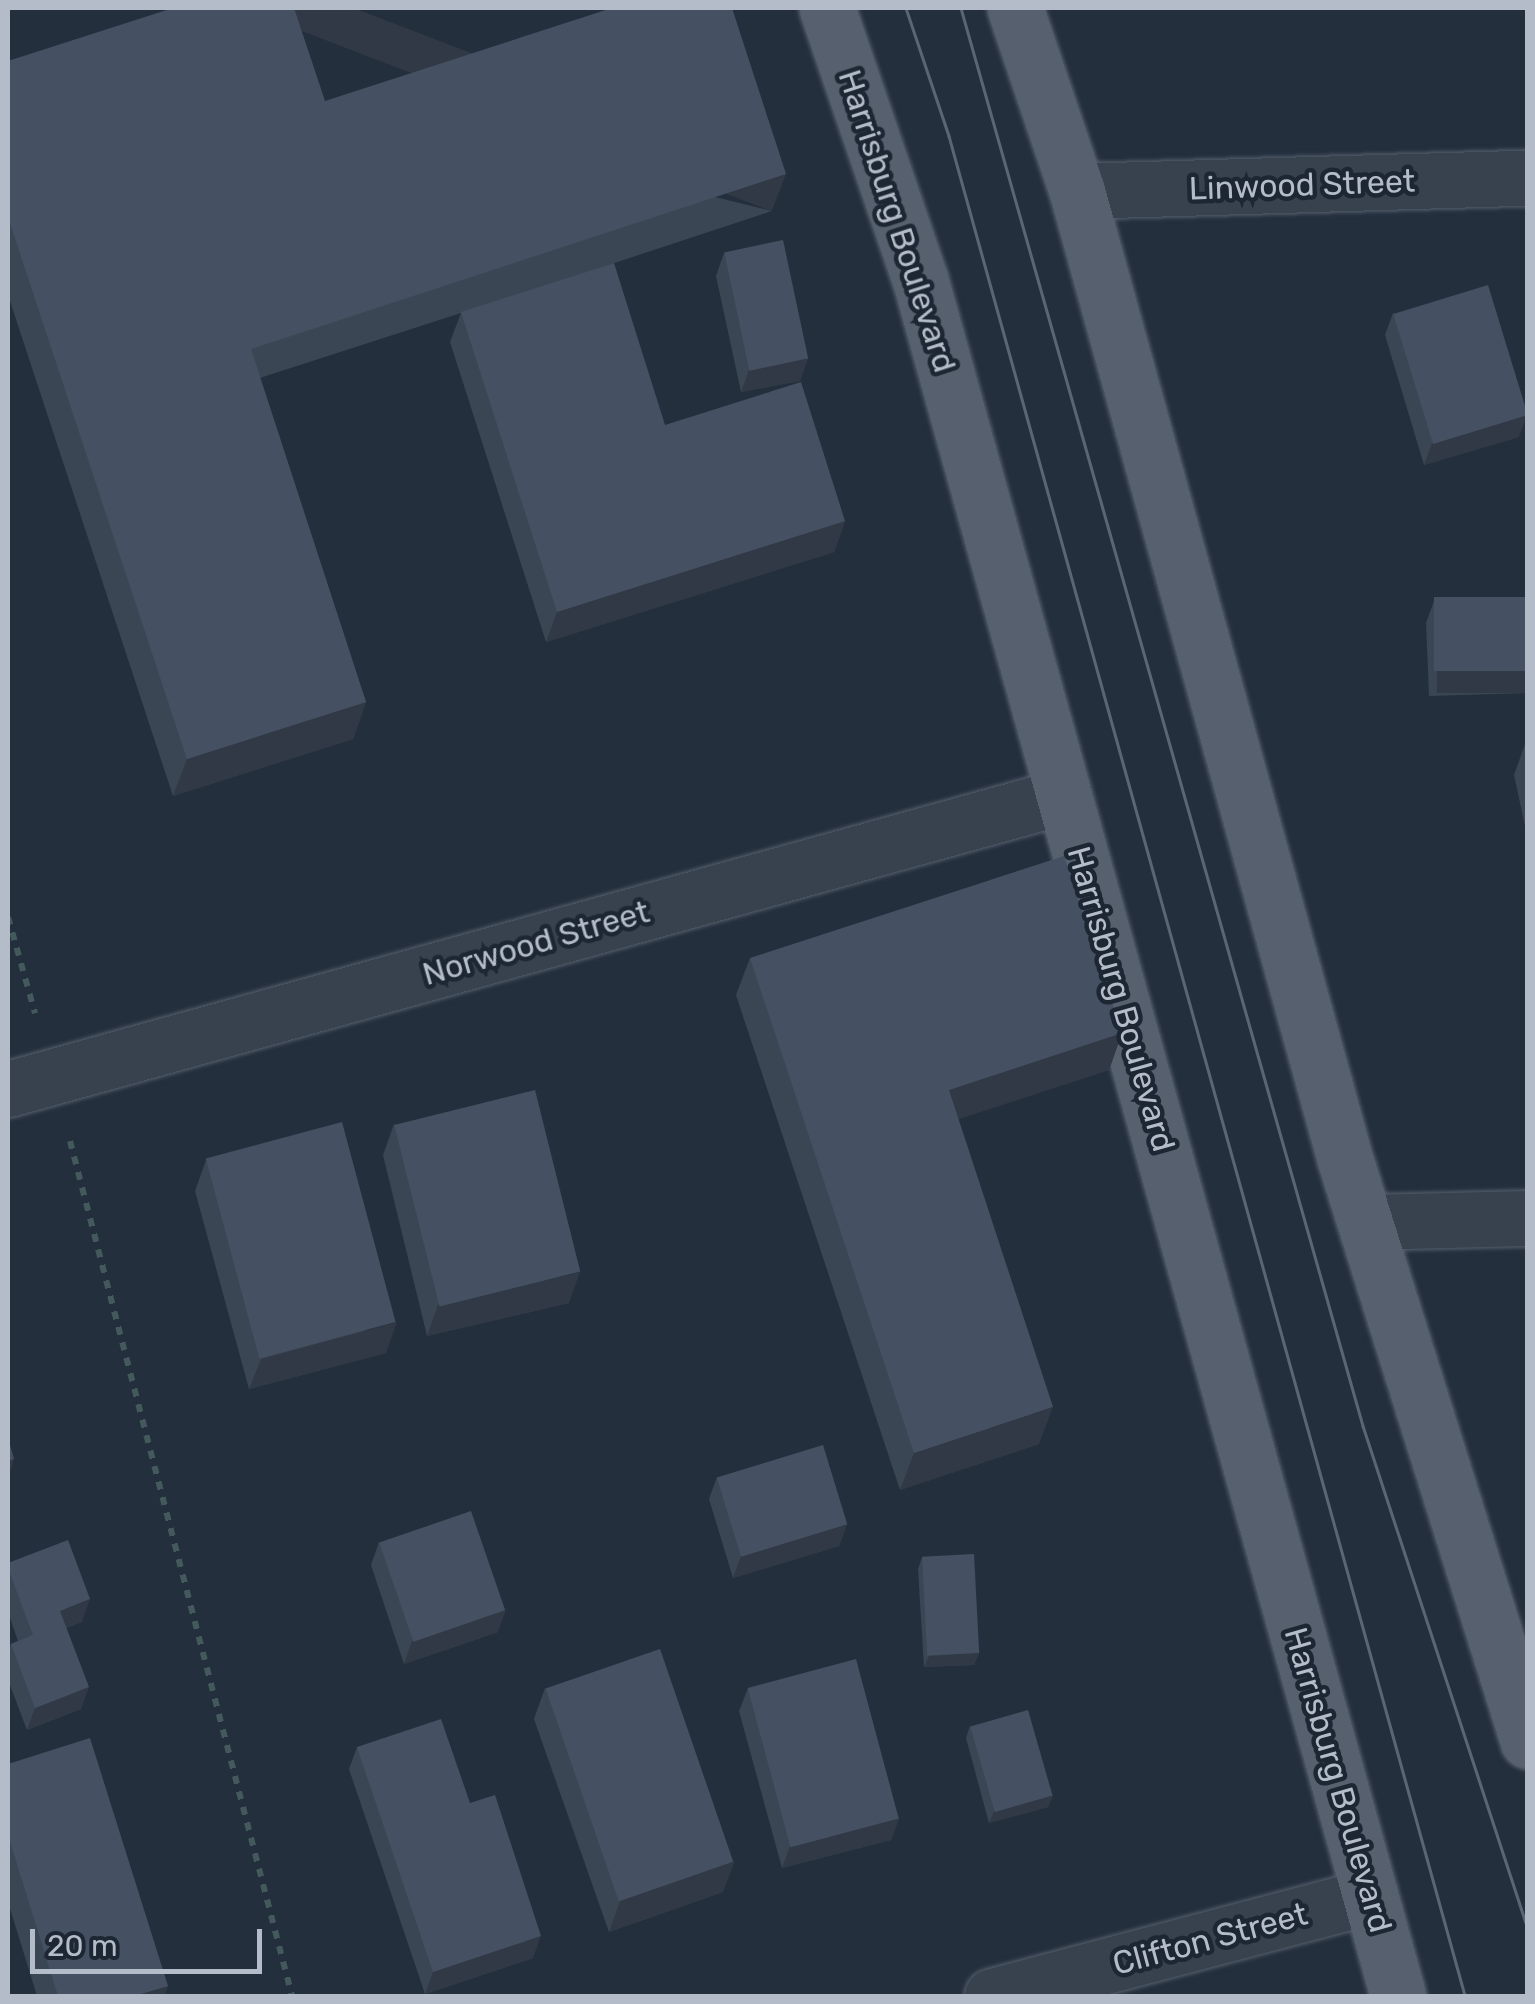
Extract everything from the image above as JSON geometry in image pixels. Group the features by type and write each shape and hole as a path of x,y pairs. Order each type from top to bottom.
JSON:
{"main road":[{"name":"Harrisburg Boulevard","path":"827,8 920,279 1398,1996"},
{"path":"1016,8 1077,191"},
{"path":"1026,8 1365,1222 1528,1741"}],"street":[{"name":"Linwood Street","path":"1077,191 1528,178"},
{"name":"Norwood Street","path":"30,1084 1064,796"},
{"path":"1365,1222 1528,1218"},
{"name":"Clifton Street","path":"992,1996 1370,1896"}],"path":[{"path":"8,917 30,1084 292,1996"}],"building":[{"path":"173,8 294,8 325,101 612,8 732,8 786,174 251,349 366,702 187,759 8,217 8,61"},
{"path":"783,240 808,358 749,371 724,252"},
{"path":"614,263 665,425 801,382 845,521 557,612 461,312"},
{"path":"1488,285 1528,415 1433,444 1393,314"},
{"path":"1434,597 1528,597 1528,671 1434,671"},
{"path":"1064,856 1122,1033 949,1090 1053,1407 914,1453 750,958"},
{"path":"535,1090 580,1271 440,1307 394,1125"},
{"path":"342,1122 396,1322 259,1358 206,1158"},
{"path":"8,1438 14,1459 8,1461"},
{"path":"823,1445 847,1524 741,1557 717,1477"},
{"path":"471,1511 505,1610 413,1642 379,1543"},
{"path":"68,1540 90,1599 60,1611 89,1687 35,1708 11,1644 33,1635 8,1563"},
{"path":"974,1554 979,1653 927,1656 922,1557"},
{"path":"660,1649 733,1862 619,1901 546,1688"},
{"path":"856,1659 899,1818 791,1847 748,1688"},
{"path":"1028,1710 1053,1796 995,1812 970,1727"},
{"path":"441,1719 470,1803 495,1795 541,1936 433,1972 357,1747"},
{"path":"90,1738 168,1986 134,1996 58,1996 8,1835 8,1764"}],"tram line":[{"path":"906,8 949,136 1465,1996"},
{"path":"961,8 1363,1426 1528,1929"}]}
